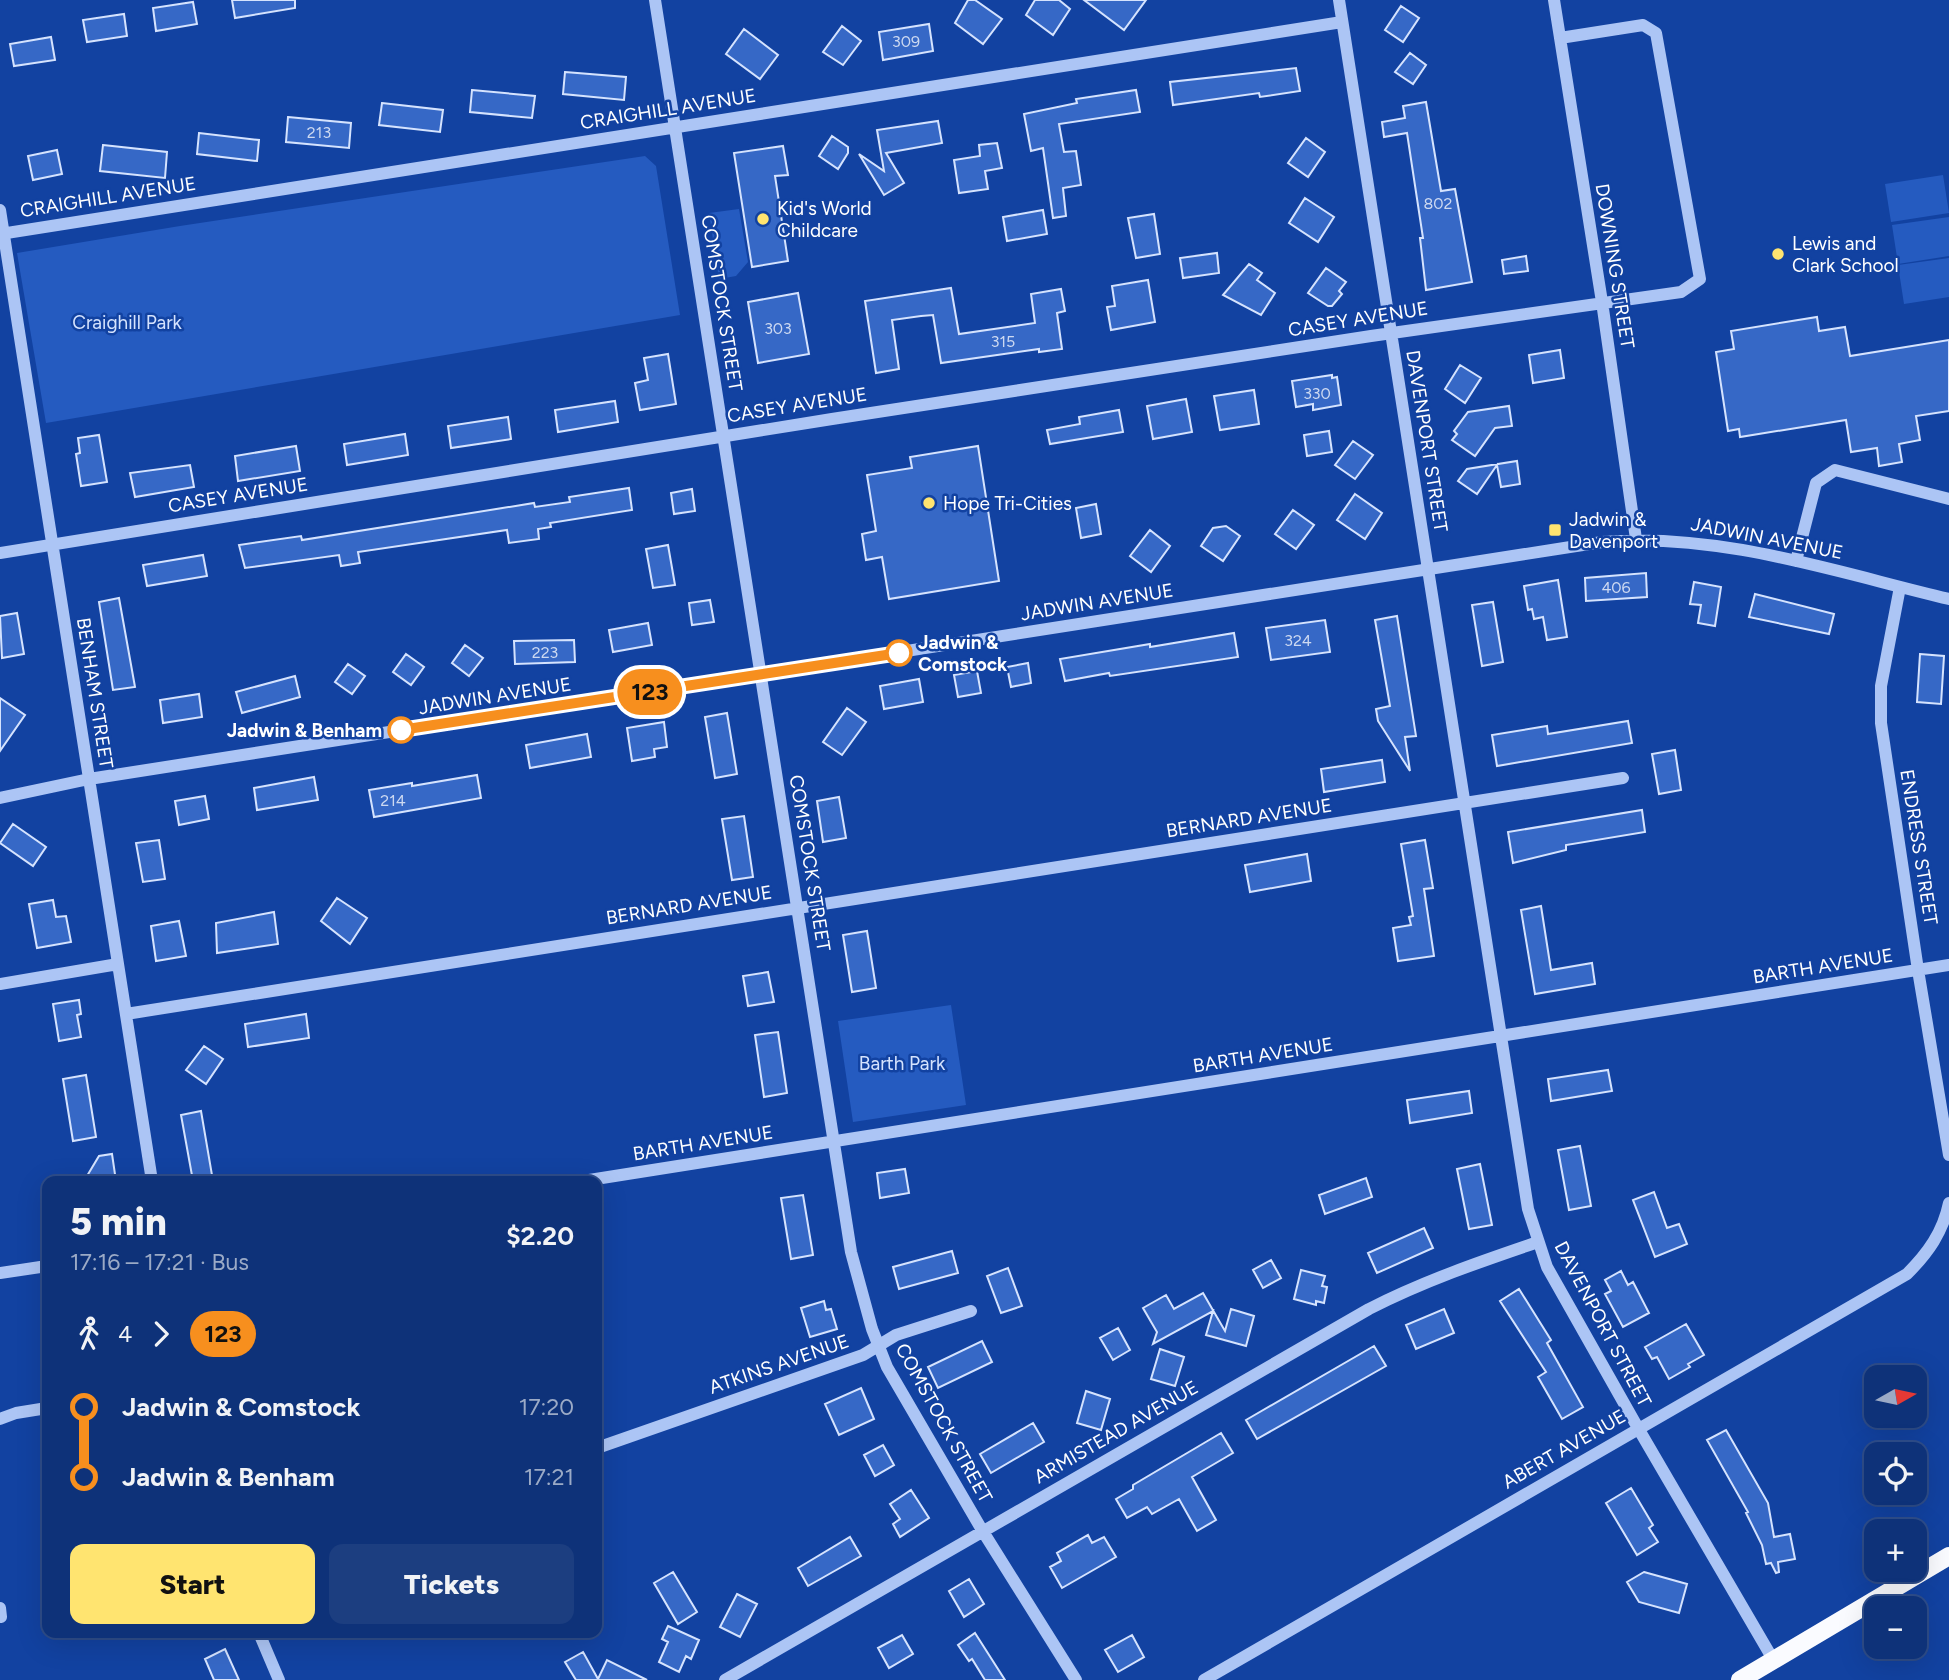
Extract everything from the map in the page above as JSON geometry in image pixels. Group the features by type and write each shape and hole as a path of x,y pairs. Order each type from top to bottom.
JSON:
{"main road":[{"path":"1740,1680 1949,1556"}],"street":[{"name":"COMSTOCK STREET","path":"655,0 851,1252 887,1367 982,1531 1076,1680"},
{"name":"DAVENPORT STREET","path":"1339,0 1528,1209 1547,1267 1774,1661"},
{"name":"DOWNING STREET","path":"1554,0 1636,539"},
{"name":"CRAIGHILL AVENUE","path":"2,234 1342,22"},
{"name":"CASEY AVENUE","path":"0,553 724,436 1390,333 1681,292 1700,279 1656,33 1643,25 1560,38"},
{"name":"BENHAM STREET","path":"0,210 151,1176"},
{"path":"1796,561 1816,483 1835,470 1949,499"},
{"name":"JADWIN AVENUE","path":"0,798 89,779 1636,539 1680,541 1796,561 1949,598"},
{"name":"ENDRESS STREET","path":"1900,587 1881,686 1880,705 1918,970 1949,1155"},
{"path":"1466,804 1623,778"},
{"name":"BERNARD AVENUE","path":"126,1014 1466,804"},
{"path":"0,984 118,964"},
{"name":"BARTH AVENUE","path":"602,1178 1949,965"},
{"name":"ABERT AVENUE","path":"1204,1680 1907,1274 1932,1247 1946,1218 1949,1203"},
{"name":"ARMISTEAD AVENUE","path":"726,1680 1369,1309 1408,1289 1473,1263 1538,1242"},
{"path":"0,1273 42,1267"},
{"name":"ATKINS AVENUE","path":"602,1446 863,1355 896,1335 971,1311"},
{"path":"0,1419 42,1409"},
{"path":"261,1638 279,1680"}],"green space":[{"name":"Craighill Park","path":"645,156 656,166 680,315 46,423 17,253"},
{"path":"1943,175 1949,213 1891,222 1885,184"},
{"path":"739,209 748,262 736,276 719,279 709,213"},
{"path":"1949,217 1949,256 1898,264 1892,225"},
{"path":"1949,258 1949,297 1904,304 1898,265"},
{"name":"Barth Park","path":"951,1005 966,1105 853,1122 838,1021"}],"building":[{"path":"232,0 295,0 295,8 235,18"},
{"path":"968,0 975,0 1002,19 983,44 955,23"},
{"path":"1035,0 1059,0 1070,9 1053,35 1026,15"},
{"path":"1084,0 1146,0 1124,30"},
{"path":"193,2 197,24 156,31 153,8"},
{"path":"1401,6 1419,18 1403,42 1385,30"},
{"path":"124,14 127,36 87,42 83,20"},
{"path":"929,24 933,51 883,60 879,32"},
{"path":"842,26 861,41 843,65 823,52"},
{"path":"744,29 778,55 760,79 726,54"},
{"path":"51,37 55,60 14,66 10,44"},
{"path":"1410,53 1426,65 1413,84 1395,72"},
{"path":"1296,68 1300,91 1260,97 1259,93 1173,105 1170,82"},
{"path":"565,72 626,77 624,100 563,94"},
{"path":"472,90 535,96 532,118 470,112"},
{"path":"1136,90 1140,112 1059,124 1064,152 1076,151 1081,185 1063,188 1066,216 1053,218 1043,148 1031,151 1024,114 1077,103 1076,99"},
{"path":"1426,102 1441,191 1455,189 1472,282 1426,290 1420,238 1423,238 1407,133 1384,137 1382,122 1405,118 1403,106"},
{"path":"382,103 443,110 440,132 379,125"},
{"path":"288,117 351,123 349,148 286,142"},
{"path":"938,121 942,143 886,153 904,183 884,195 859,154 884,171 877,130"},
{"path":"199,133 259,140 257,161 197,154"},
{"path":"832,136 848,147 848,153 838,169 819,156"},
{"path":"1306,138 1325,152 1308,177 1288,163"},
{"path":"997,143 1002,168 985,171 988,189 959,193 954,160 980,156 979,145"},
{"path":"103,145 167,152 165,178 100,171"},
{"name":"Kid's World Childcare","path":"783,146 788,175 775,176 788,261 752,267 734,153"},
{"path":"57,150 62,174 33,180 28,156"},
{"path":"1305,198 1334,217 1318,242 1289,223"},
{"path":"1043,210 1047,234 1007,241 1003,217"},
{"path":"1154,214 1160,254 1136,258 1128,218"},
{"path":"1217,253 1219,273 1183,278 1180,258"},
{"path":"1526,256 1528,271 1504,274 1502,260"},
{"path":"1249,264 1262,273 1257,280 1275,293 1261,315 1223,295"},
{"path":"1326,268 1346,282 1339,291 1342,294 1332,306 1308,293"},
{"path":"1148,280 1155,322 1111,330 1107,307 1115,306 1112,286"},
{"path":"951,288 959,334 1035,323 1031,294 1061,289 1065,311 1057,313 1062,349 1039,352 1039,349 941,363 933,315 921,316 892,320 899,369 876,373 865,301"},
{"path":"798,293 809,354 758,363 748,302"},
{"path":"1817,317 1819,331 1845,327 1850,356 1949,340 1949,411 1916,416 1920,440 1899,444 1902,462 1879,466 1877,448 1851,452 1846,420 1740,437 1739,429 1728,431 1716,352 1734,349 1731,331"},
{"path":"1560,350 1564,378 1533,383 1529,355"},
{"path":"668,354 676,404 640,410 635,383 648,380 644,358"},
{"path":"1460,365 1481,378 1465,403 1445,389"},
{"path":"1332,375 1332,378 1337,377 1341,405 1313,410 1313,404 1296,407 1292,381"},
{"path":"1254,390 1259,424 1220,430 1214,396"},
{"path":"1186,399 1192,432 1153,439 1147,406"},
{"path":"615,401 618,422 558,432 555,410"},
{"path":"1509,406 1512,426 1495,428 1475,456 1452,440 1457,434 1454,431 1468,412"},
{"path":"1119,410 1123,432 1050,444 1047,430 1080,424 1079,417"},
{"path":"508,417 511,439 451,448 448,426"},
{"path":"1329,431 1332,452 1307,456 1304,435"},
{"path":"405,434 408,455 347,465 344,444"},
{"path":"99,435 107,482 81,486 76,454 80,453 78,438"},
{"path":"1353,441 1373,455 1355,479 1335,465"},
{"path":"296,446 300,471 238,481 235,456"},
{"name":"Hope Tri-Cities","path":"978,446 999,581 889,599 882,557 866,560 862,534 876,531 867,475 912,468 910,457"},
{"path":"1517,461 1520,484 1501,487 1497,465 1477,494 1458,481 1467,469"},
{"path":"190,465 194,487 135,497 130,473"},
{"path":"629,488 632,510 550,523 551,527 538,529 539,539 509,543 507,530 358,552 360,563 341,566 339,555 245,568 239,545 301,536 302,540 534,503 535,507 570,502 569,497"},
{"path":"692,489 695,511 674,514 671,493"},
{"path":"1355,494 1382,513 1365,539 1337,520"},
{"path":"1096,504 1101,534 1081,538 1076,508"},
{"path":"1293,510 1314,525 1296,549 1275,534"},
{"path":"1226,526 1240,536 1223,561 1201,546 1213,528"},
{"path":"1150,530 1170,546 1151,572 1130,556"},
{"path":"668,545 675,585 653,588 646,549"},
{"path":"203,555 207,576 147,586 143,565"},
{"path":"1646,573 1647,597 1586,601 1585,578"},
{"path":"1558,580 1567,637 1547,640 1543,617 1534,619 1532,609 1528,610 1524,586"},
{"path":"1694,582 1721,587 1715,626 1698,623 1701,605 1690,604"},
{"path":"1755,594 1834,614 1829,634 1749,617"},
{"path":"119,598 135,687 113,690 99,602"},
{"path":"710,600 714,622 692,625 689,603"},
{"path":"1493,602 1503,662 1482,666 1472,605"},
{"path":"17,613 24,654 2,658 0,616"},
{"path":"1397,616 1416,736 1405,737 1410,771 1378,721 1376,709 1390,706 1375,620"},
{"path":"1325,620 1330,652 1271,660 1266,628"},
{"path":"648,623 652,645 613,652 609,630"},
{"path":"1234,633 1238,657 1065,681 1060,659 1150,644 1150,647"},
{"path":"574,640 575,662 515,664 514,641"},
{"path":"465,645 483,658 469,676 452,663"},
{"path":"406,654 424,667 411,685 393,672"},
{"path":"1920,654 1944,656 1941,704 1917,702"},
{"path":"1028,663 1031,683 1011,687 1007,667"},
{"path":"348,664 365,676 352,694 335,682"},
{"path":"977,671 981,693 958,697 954,675"},
{"path":"295,676 300,697 242,713 236,692"},
{"path":"919,679 923,702 884,709 880,686"},
{"path":"199,694 202,717 163,723 160,700"},
{"path":"0,698 25,715 0,751"},
{"path":"847,708 866,722 842,755 823,742"},
{"path":"727,713 737,774 715,778 705,717"},
{"path":"1628,721 1632,743 1497,766 1492,735 1547,726 1548,734"},
{"path":"664,722 667,747 654,749 655,757 632,761 627,728"},
{"path":"587,734 591,757 530,768 526,745"},
{"path":"1675,750 1681,790 1659,794 1652,754"},
{"path":"1382,760 1385,782 1324,792 1321,769"},
{"path":"477,775 481,798 374,817 369,790"},
{"path":"314,777 318,800 257,810 254,788"},
{"path":"205,796 209,819 179,825 175,801"},
{"path":"839,797 846,838 823,842 817,801"},
{"path":"1642,810 1645,832 1566,845 1566,850 1513,863 1508,832"},
{"path":"744,816 753,877 732,880 722,819"},
{"path":"13,824 46,847 33,866 0,843"},
{"path":"159,840 165,879 143,882 136,843"},
{"path":"1425,840 1433,888 1424,889 1434,956 1398,961 1393,928 1411,925 1409,917 1413,916 1401,844"},
{"path":"1307,854 1311,881 1250,892 1245,865"},
{"path":"337,898 367,918 350,944 321,921"},
{"path":"53,900 56,917 66,916 71,942 37,948 29,904"},
{"path":"1541,906 1551,970 1592,963 1595,984 1535,994 1521,910"},
{"path":"274,912 278,944 217,953 216,923"},
{"path":"179,921 186,956 156,961 151,926"},
{"path":"867,931 876,988 852,992 843,935"},
{"path":"768,972 774,1002 748,1006 743,976"},
{"path":"79,1000 81,1014 77,1015 81,1037 59,1041 53,1004"},
{"path":"306,1014 309,1038 248,1047 245,1024"},
{"path":"778,1032 787,1093 764,1097 755,1035"},
{"path":"204,1046 223,1059 206,1084 186,1070"},
{"path":"1608,1070 1612,1091 1551,1101 1548,1079"},
{"path":"86,1075 96,1137 73,1141 63,1079"},
{"path":"1469,1091 1472,1113 1410,1123 1407,1100"},
{"path":"201,1111 212,1176 192,1176 181,1115"},
{"path":"1580,1146 1591,1206 1569,1210 1558,1150"},
{"path":"112,1154 115,1176 87,1176 99,1156"},
{"path":"1480,1164 1492,1225 1469,1229 1457,1169"},
{"path":"905,1169 909,1193 880,1198 877,1173"},
{"path":"1366,1178 1372,1197 1325,1214 1319,1195"},
{"path":"1654,1192 1667,1228 1679,1224 1687,1244 1655,1257 1633,1200"},
{"path":"803,1195 813,1255 791,1259 781,1198"},
{"path":"1424,1228 1433,1248 1377,1273 1368,1253"},
{"path":"952,1251 958,1273 899,1289 893,1267"},
{"path":"1271,1260 1281,1278 1263,1288 1253,1270"},
{"path":"1008,1268 1022,1306 1001,1313 987,1276"},
{"path":"1301,1270 1325,1276 1322,1286 1327,1287 1324,1303 1316,1301 1316,1305 1294,1299"},
{"path":"1621,1271 1628,1285 1633,1282 1649,1313 1623,1327 1605,1294 1611,1291 1605,1280"},
{"path":"1519,1289 1551,1340 1547,1343 1583,1407 1562,1419 1538,1377 1546,1372 1500,1301"},
{"path":"1203,1293 1225,1331 1231,1309 1254,1316 1246,1346 1206,1335 1213,1311 1153,1344 1157,1332 1143,1308 1166,1295 1174,1309"},
{"path":"824,1301 826,1310 831,1309 837,1329 810,1337 801,1308"},
{"path":"1444,1309 1454,1333 1416,1349 1406,1325"},
{"path":"1686,1324 1704,1355 1669,1379 1657,1357 1652,1359 1645,1347"},
{"path":"1118,1328 1130,1350 1113,1360 1100,1338"},
{"path":"982,1341 992,1362 938,1388 928,1367"},
{"path":"1374,1346 1386,1366 1257,1439 1246,1420"},
{"path":"1160,1349 1184,1357 1175,1386 1151,1379"},
{"path":"861,1388 874,1419 839,1435 825,1404"},
{"path":"1086,1391 1110,1399 1101,1430 1077,1423"},
{"path":"1033,1423 1044,1442 991,1473 980,1454"},
{"path":"1726,1430 1768,1503 1774,1537 1790,1534 1795,1559 1778,1562 1779,1572 1776,1573 1771,1563 1766,1564 1762,1545 1746,1513 1748,1512 1707,1440"},
{"path":"1221,1433 1233,1453 1192,1477 1216,1520 1197,1531 1179,1499 1152,1514 1147,1507 1127,1518 1116,1499 1133,1489 1133,1485"},
{"path":"883,1445 894,1465 875,1476 864,1455"},
{"path":"1631,1488 1653,1525 1649,1528 1658,1542 1637,1555 1606,1503"},
{"path":"911,1490 929,1518 900,1537 893,1524 900,1519 890,1504"},
{"path":"1088,1535 1092,1543 1104,1537 1116,1557 1062,1588 1050,1567 1061,1561 1057,1553"},
{"path":"850,1537 861,1556 808,1586 798,1568"},
{"path":"673,1572 697,1612 678,1624 654,1583"},
{"path":"1644,1572 1687,1584 1679,1613 1639,1602 1627,1582"},
{"path":"969,1579 984,1604 964,1617 949,1591"},
{"path":"737,1594 757,1604 740,1637 720,1627"},
{"path":"668,1626 699,1640 691,1659 686,1656 679,1672 659,1662 668,1642 662,1639"},
{"path":"975,1633 1005,1680 985,1680 972,1659 969,1661 958,1645"},
{"path":"902,1635 913,1654 889,1668 878,1648"},
{"path":"1132,1635 1144,1657 1118,1672 1105,1650"},
{"path":"225,1649 239,1680 214,1680 205,1659"},
{"path":"583,1652 598,1679 607,1660 647,1680 576,1680 565,1662"}],"bus line":[{"name":"123","path":"401,730 899,653"}],"place":[{"name":"Kid's World Childcare","path":"763,219"},
{"name":"Lewis and Clark School","path":"1778,254"},
{"name":"Hope Tri-Cities","path":"929,503"},
{"name":"Jadwin & Davenport","path":"1555,530"},
{"name":"Jadwin & Comstock","path":"899,653"},
{"name":"Jadwin & Benham","path":"401,730"}]}
